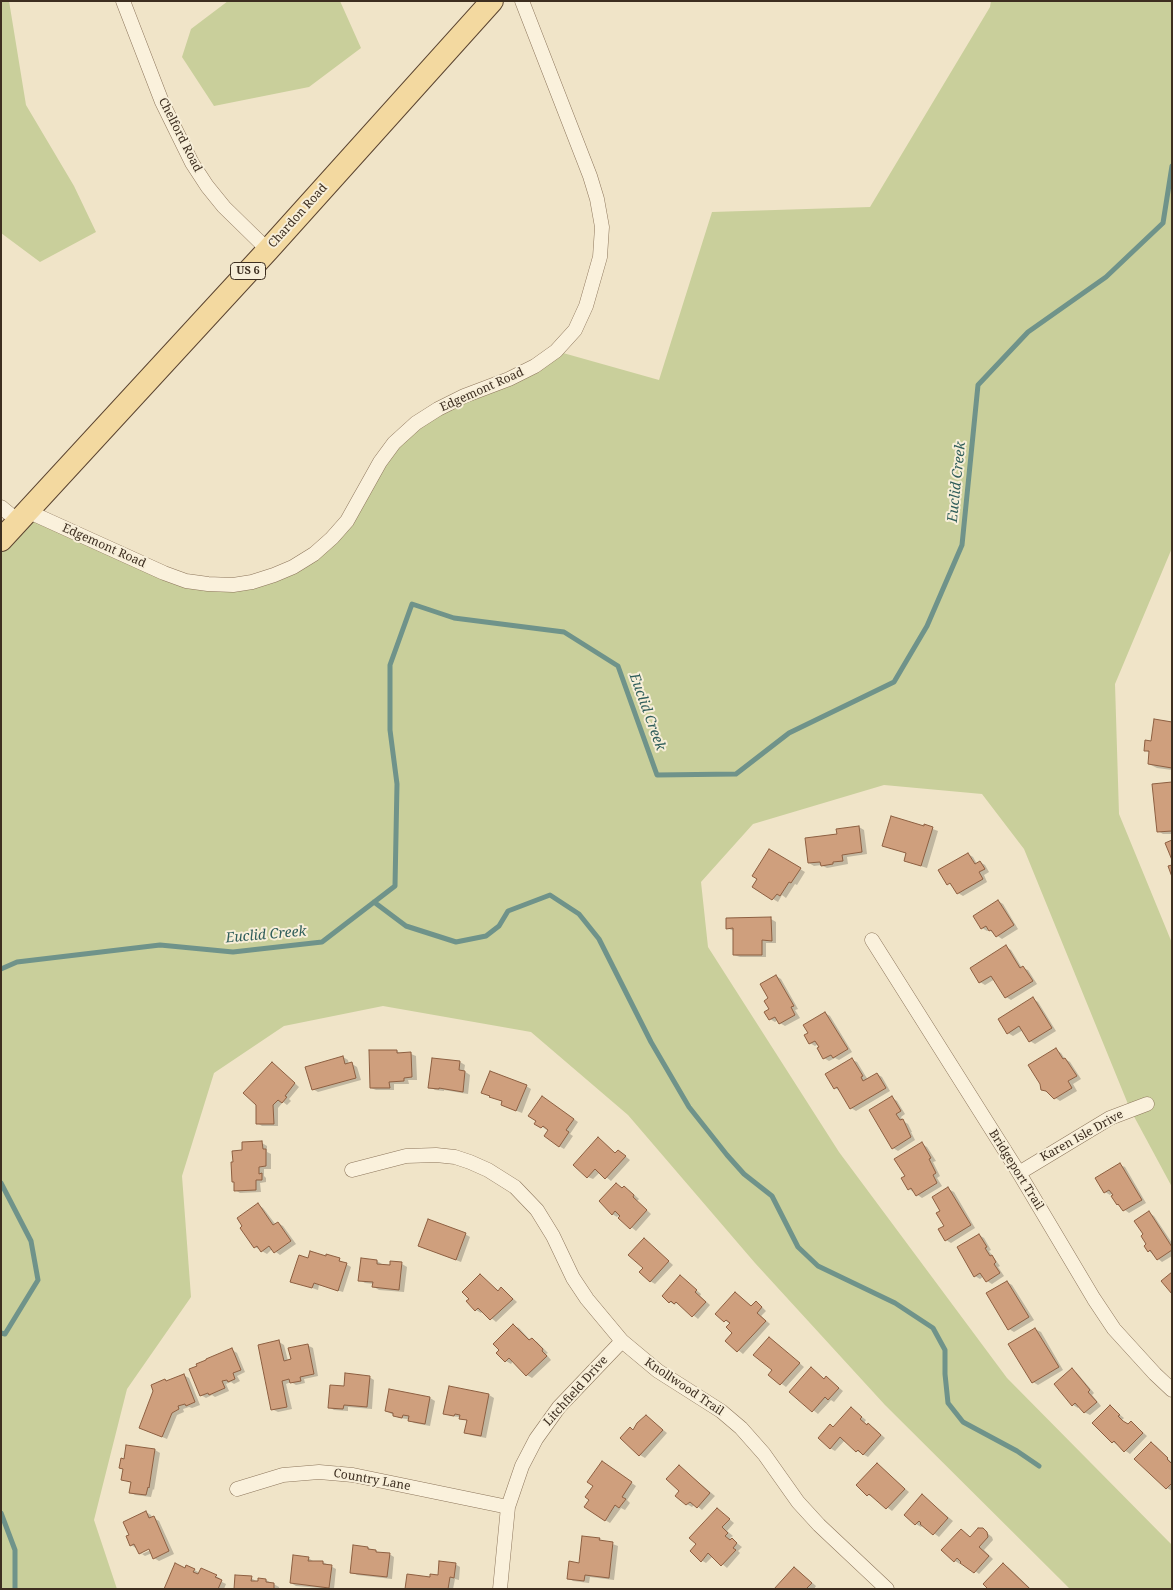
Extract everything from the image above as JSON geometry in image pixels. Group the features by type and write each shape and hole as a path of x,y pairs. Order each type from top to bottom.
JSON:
{"main road":[{"name":"Chardon Road","path":"1,540 268,250 492,1"}],"street":[{"name":"Chelford Road","path":"123,1 162,102 192,163 224,207 268,250"},
{"name":"Edgemont Road","path":"1,507 164,573 186,580 208,584 234,585 252,582 293,567 314,554 332,538 347,521 380,462 394,443 416,423 464,396 510,379 535,366 556,351 575,330 586,306 600,256 602,227 597,199 590,176 522,1"},
{"name":"Bridgeport Trail","path":"872,940 1019,1173 1094,1299 1114,1329 1172,1390"},
{"name":"Karen Isle Drive","path":"1019,1173 1110,1118 1147,1104"},
{"name":"Knollwood Trail","path":"352,1170 406,1156 436,1155 470,1162 502,1177 522,1193 537,1210 553,1236 568,1269 593,1308 622,1341 658,1371 721,1411 741,1428 764,1454 798,1502 819,1525 887,1589"},
{"name":"Litchfield Drive","path":"500,1589 508,1507 522,1466 544,1426 558,1407 622,1341"},
{"name":"Country Lane","path":"237,1489 283,1475 319,1472 354,1475 508,1507"}],"green space":[{"path":"1,1 9,1 26,105 74,186 96,232 40,262 1,233"},
{"path":"228,1 340,1 361,48 309,87 214,106 182,57 191,29"},
{"path":"991,1 1172,1 1172,548 1115,684 1119,814 1172,943 1172,1187 1130,1109 1024,849 982,794 884,785 753,824 701,882 708,947 839,1152 1007,1378 1172,1545 1172,1589 1070,1589 885,1405 755,1263 628,1115 531,1032 383,1006 284,1026 214,1073 182,1176 191,1297 127,1389 94,1520 117,1589 1,1589 1,540 27,511 164,573 252,582 332,538 380,462 416,423 556,351 659,380 712,212 870,207 990,7"}],"building":[{"path":"1154,719 1172,722 1172,768 1148,764 1149,751 1144,751 1145,740 1151,741"},
{"path":"1172,782 1172,831 1157,832 1152,784"},
{"path":"891,816 933,827 921,866 904,861 906,853 882,846"},
{"path":"859,826 862,852 842,855 843,861 833,862 833,864 821,866 820,862 808,863 805,838 837,834 836,829"},
{"path":"1172,840 1172,860 1165,843"},
{"path":"769,849 801,868 780,896 777,894 772,900 752,887 757,879 752,876"},
{"path":"968,853 975,864 980,861 985,869 979,872 983,879 957,894 950,883 947,885 938,870"},
{"path":"1172,865 1172,877 1168,866"},
{"path":"998,900 1014,925 996,937 986,926 981,929 973,916"},
{"path":"771,917 772,941 762,940 762,955 733,955 733,928 726,929 726,918"},
{"path":"1006,945 1020,968 1023,966 1033,981 1005,998 991,976 979,983 970,968"},
{"path":"776,975 794,1006 791,1007 795,1015 779,1024 775,1017 769,1020 764,1012 769,1009 764,1001 768,998 760,984"},
{"path":"1033,997 1052,1028 1029,1042 1019,1026 1007,1034 998,1019"},
{"path":"825,1012 848,1049 833,1058 831,1055 823,1059 815,1041 809,1044 804,1035 808,1033 803,1025"},
{"path":"1056,1048 1077,1076 1068,1081 1072,1088 1054,1099 1046,1091 1041,1090 1040,1084 1028,1065"},
{"path":"369,1050 397,1050 397,1053 411,1052 412,1077 404,1078 404,1081 389,1082 390,1088 370,1088"},
{"path":"343,1056 345,1064 352,1062 356,1078 312,1090 305,1067"},
{"path":"432,1058 460,1061 459,1070 465,1071 463,1092 428,1088"},
{"path":"852,1058 863,1076 861,1077 863,1081 877,1073 886,1088 850,1109 837,1087 834,1089 825,1074"},
{"path":"272,1062 295,1083 282,1103 278,1100 273,1105 274,1124 256,1124 256,1105 243,1093"},
{"path":"490,1071 527,1085 516,1111 501,1105 502,1101 481,1093"},
{"path":"542,1096 574,1119 566,1130 569,1132 559,1147 544,1136 548,1130 543,1126 541,1128 534,1124 536,1121 528,1116"},
{"path":"892,1096 901,1111 896,1114 900,1120 903,1119 911,1137 892,1149 869,1110"},
{"path":"598,1137 615,1153 618,1150 626,1156 605,1179 595,1169 587,1178 573,1165"},
{"path":"262,1141 263,1149 266,1149 266,1166 259,1167 259,1174 262,1173 262,1180 256,1180 256,1190 234,1191 231,1162 233,1162 232,1151 242,1150 242,1142"},
{"path":"922,1142 931,1158 929,1159 936,1173 933,1175 937,1183 916,1196 911,1188 908,1190 901,1178 905,1176 894,1159"},
{"path":"1120,1163 1142,1200 1123,1211 1111,1196 1113,1195 1109,1190 1104,1193 1095,1178"},
{"path":"616,1183 622,1188 624,1186 647,1210 630,1229 618,1218 620,1216 615,1211 612,1215 599,1201"},
{"path":"948,1187 971,1225 945,1241 938,1229 944,1226 936,1213 940,1211 932,1197"},
{"path":"258,1203 273,1225 278,1222 291,1241 274,1253 269,1246 261,1252 257,1246 254,1248 240,1228 242,1226 237,1218"},
{"path":"1149,1211 1172,1247 1172,1250 1157,1260 1150,1250 1148,1252 1144,1246 1146,1244 1141,1236 1143,1234 1134,1221"},
{"path":"428,1219 466,1233 456,1260 418,1246"},
{"path":"979,1234 987,1247 985,1248 996,1262 994,1264 1000,1273 986,1282 980,1273 974,1277 957,1247"},
{"path":"644,1238 669,1261 650,1282 639,1272 643,1268 628,1255"},
{"path":"310,1251 340,1258 339,1261 347,1263 338,1291 314,1283 312,1288 290,1282 299,1255 308,1258"},
{"path":"361,1258 377,1260 377,1264 390,1265 390,1261 402,1262 399,1290 372,1287 373,1282 358,1281"},
{"path":"1172,1272 1172,1294 1161,1281"},
{"path":"480,1274 498,1291 501,1287 513,1299 490,1320 478,1308 475,1311 466,1301 469,1299 462,1292"},
{"path":"680,1275 697,1290 695,1292 706,1302 692,1317 676,1302 674,1304 671,1301 669,1303 662,1296"},
{"path":"1007,1281 1029,1317 1008,1330 986,1293"},
{"path":"735,1292 751,1306 756,1301 762,1307 757,1313 766,1321 737,1352 725,1341 732,1333 726,1327 730,1323 726,1320 724,1322 715,1314"},
{"path":"513,1324 529,1340 532,1338 547,1356 526,1376 509,1358 505,1362 496,1353 499,1350 493,1344"},
{"path":"1035,1328 1059,1367 1032,1383 1008,1344"},
{"path":"769,1337 800,1363 780,1385 768,1375 772,1370 753,1355"},
{"path":"279,1340 284,1361 291,1359 288,1348 308,1344 314,1374 300,1377 301,1381 290,1383 289,1379 282,1381 287,1407 271,1410 258,1345"},
{"path":"232,1348 241,1370 233,1373 235,1379 228,1382 227,1380 222,1381 225,1388 209,1395 208,1393 200,1396 189,1369 206,1359"},
{"path":"811,1367 824,1379 826,1376 839,1388 828,1400 825,1397 812,1412 789,1392"},
{"path":"1072,1368 1097,1402 1084,1413 1075,1403 1072,1406 1054,1384"},
{"path":"345,1373 370,1376 367,1407 344,1405 343,1409 328,1408 330,1385 344,1386"},
{"path":"184,1374 195,1402 186,1406 185,1404 178,1406 179,1409 172,1413 162,1437 139,1428 153,1391 151,1385"},
{"path":"449,1386 489,1394 481,1436 464,1433 467,1420 459,1419 460,1415 443,1414"},
{"path":"389,1389 430,1397 425,1424 408,1421 409,1416 403,1415 402,1418 393,1416 393,1413 385,1411"},
{"path":"1110,1405 1123,1421 1128,1424 1131,1421 1143,1433 1124,1452 1092,1423"},
{"path":"851,1407 862,1417 860,1419 867,1425 868,1423 881,1435 863,1455 858,1450 856,1452 840,1437 830,1449 818,1438 830,1424 833,1427"},
{"path":"646,1415 663,1430 639,1456 620,1438 630,1427 633,1430 637,1423"},
{"path":"1151,1442 1172,1464 1172,1483 1166,1489 1134,1459"},
{"path":"126,1445 155,1449 149,1488 146,1495 129,1493 131,1482 121,1480 123,1469 119,1468 121,1458 124,1459"},
{"path":"602,1461 632,1482 622,1497 626,1499 619,1508 615,1505 605,1521 584,1507 589,1500 585,1497 593,1486 587,1482"},
{"path":"877,1463 905,1489 886,1509 869,1494 867,1496 856,1485"},
{"path":"679,1465 710,1493 697,1508 690,1502 686,1505 675,1496 679,1491 666,1479"},
{"path":"922,1494 948,1518 933,1535 919,1521 915,1525 904,1515"},
{"path":"717,1508 730,1519 722,1527 728,1533 725,1536 730,1540 732,1538 737,1543 733,1548 736,1550 721,1566 708,1553 701,1562 690,1551 696,1544 689,1538"},
{"path":"146,1511 149,1518 154,1516 169,1551 153,1559 149,1549 139,1554 134,1544 130,1546 126,1536 129,1535 123,1522"},
{"path":"978,1528 983,1528 987,1532 988,1537 979,1547 989,1556 974,1573 960,1563 957,1558 954,1562 941,1550 961,1529 970,1537"},
{"path":"582,1536 613,1542 609,1578 585,1575 584,1581 567,1579 569,1561 579,1563"},
{"path":"353,1545 368,1547 368,1549 376,1550 376,1552 390,1553 387,1577 350,1573"},
{"path":"293,1555 309,1557 308,1561 323,1561 323,1564 332,1565 329,1588 290,1583"},
{"path":"439,1561 456,1563 454,1578 450,1577 448,1589 405,1589 407,1574 430,1577 430,1574 438,1575"},
{"path":"175,1563 185,1568 186,1565 195,1569 193,1572 198,1574 201,1568 217,1575 215,1577 222,1580 218,1589 164,1589"},
{"path":"1003,1563 1030,1589 988,1589 983,1584"},
{"path":"794,1567 812,1583 806,1589 774,1589"},
{"path":"235,1575 252,1576 251,1581 258,1581 258,1578 266,1579 266,1582 274,1583 274,1589 234,1589"}],"waterway":[{"name":"Euclid Creek","path":"1,969 17,962 160,945 233,952 322,942 395,886 397,784 390,730 390,665 412,604 454,618 564,632 618,666 657,775 736,774 789,733 894,682 927,626 962,545 978,385 1028,332 1106,277 1163,223 1172,166"},
{"path":"374,902 406,926 456,942 486,936 499,926 508,911 550,895 579,914 599,939 651,1042 689,1107 744,1174 772,1196 798,1247 818,1266 895,1303 933,1328 945,1350 948,1403 963,1422 1017,1451 1039,1466"},
{"name":"Euclid Creek","path":"1,1183 31,1241 38,1280 5,1334 1,1333"},
{"path":"1,1513 15,1550 15,1589"}]}
